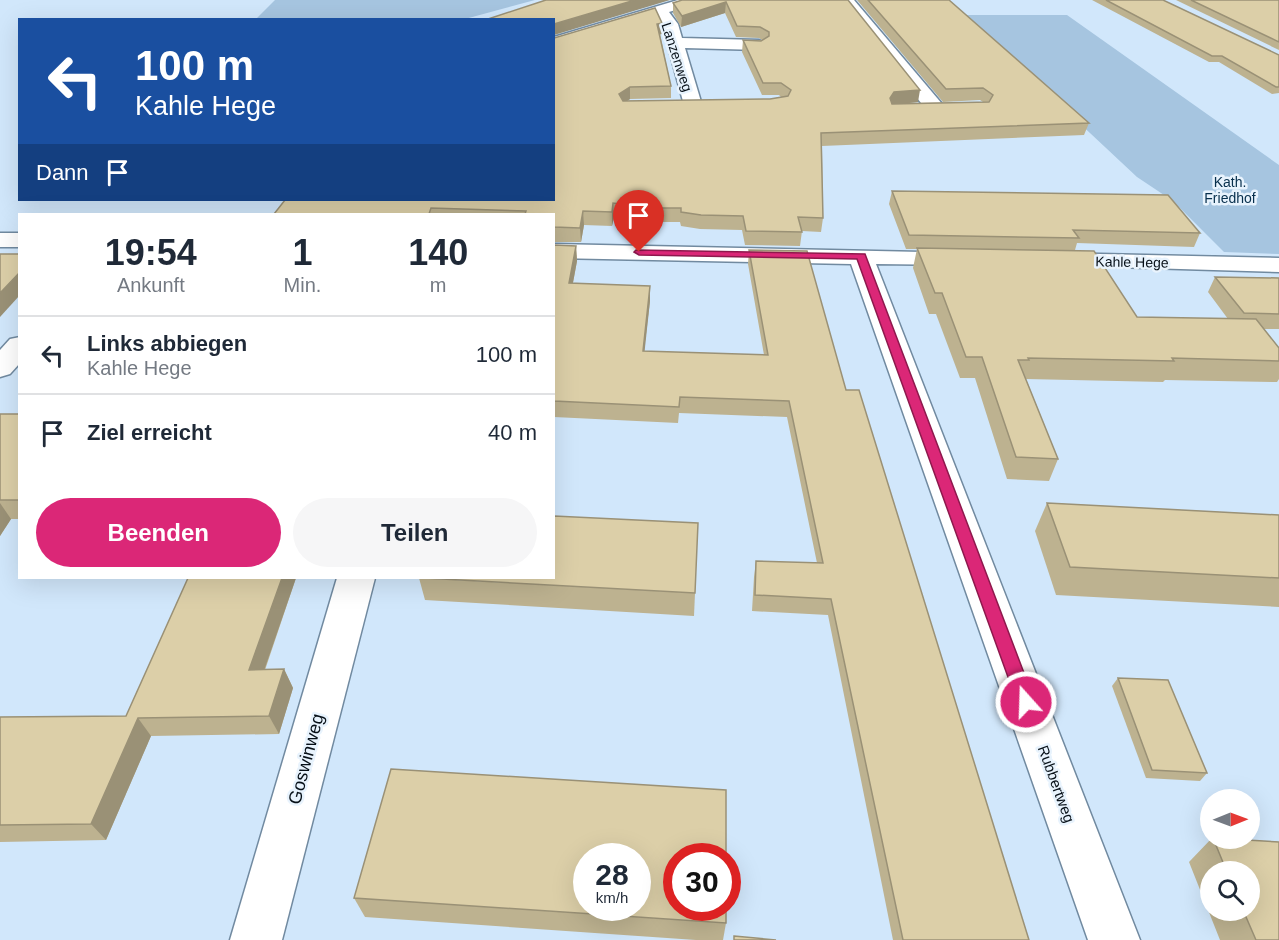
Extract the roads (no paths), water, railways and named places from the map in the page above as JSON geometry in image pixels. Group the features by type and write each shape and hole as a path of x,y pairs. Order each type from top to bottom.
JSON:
{"street":[{"path":"555,42 694,0"},
{"path":"846,0 936,109"},
{"name":"Lanzenweg","path":"659,9 670,24 693,105"},
{"path":"675,42 727,46 759,45"},
{"name":"Lanzenweg","path":"672,106 714,105"},
{"path":"908,110 958,108"},
{"path":"0,240 18,240"},
{"path":"555,250 981,258"},
{"name":"Rubbertweg","path":"861,256 1114,940"},
{"name":"Kahle Hege","path":"1028,260 1279,265"},
{"path":"0,368 18,347"},
{"name":"Goswinweg","path":"256,940 356,579"}],"park label":[{"name":"Kath. Friedhof","path":"1230,190"}]}
